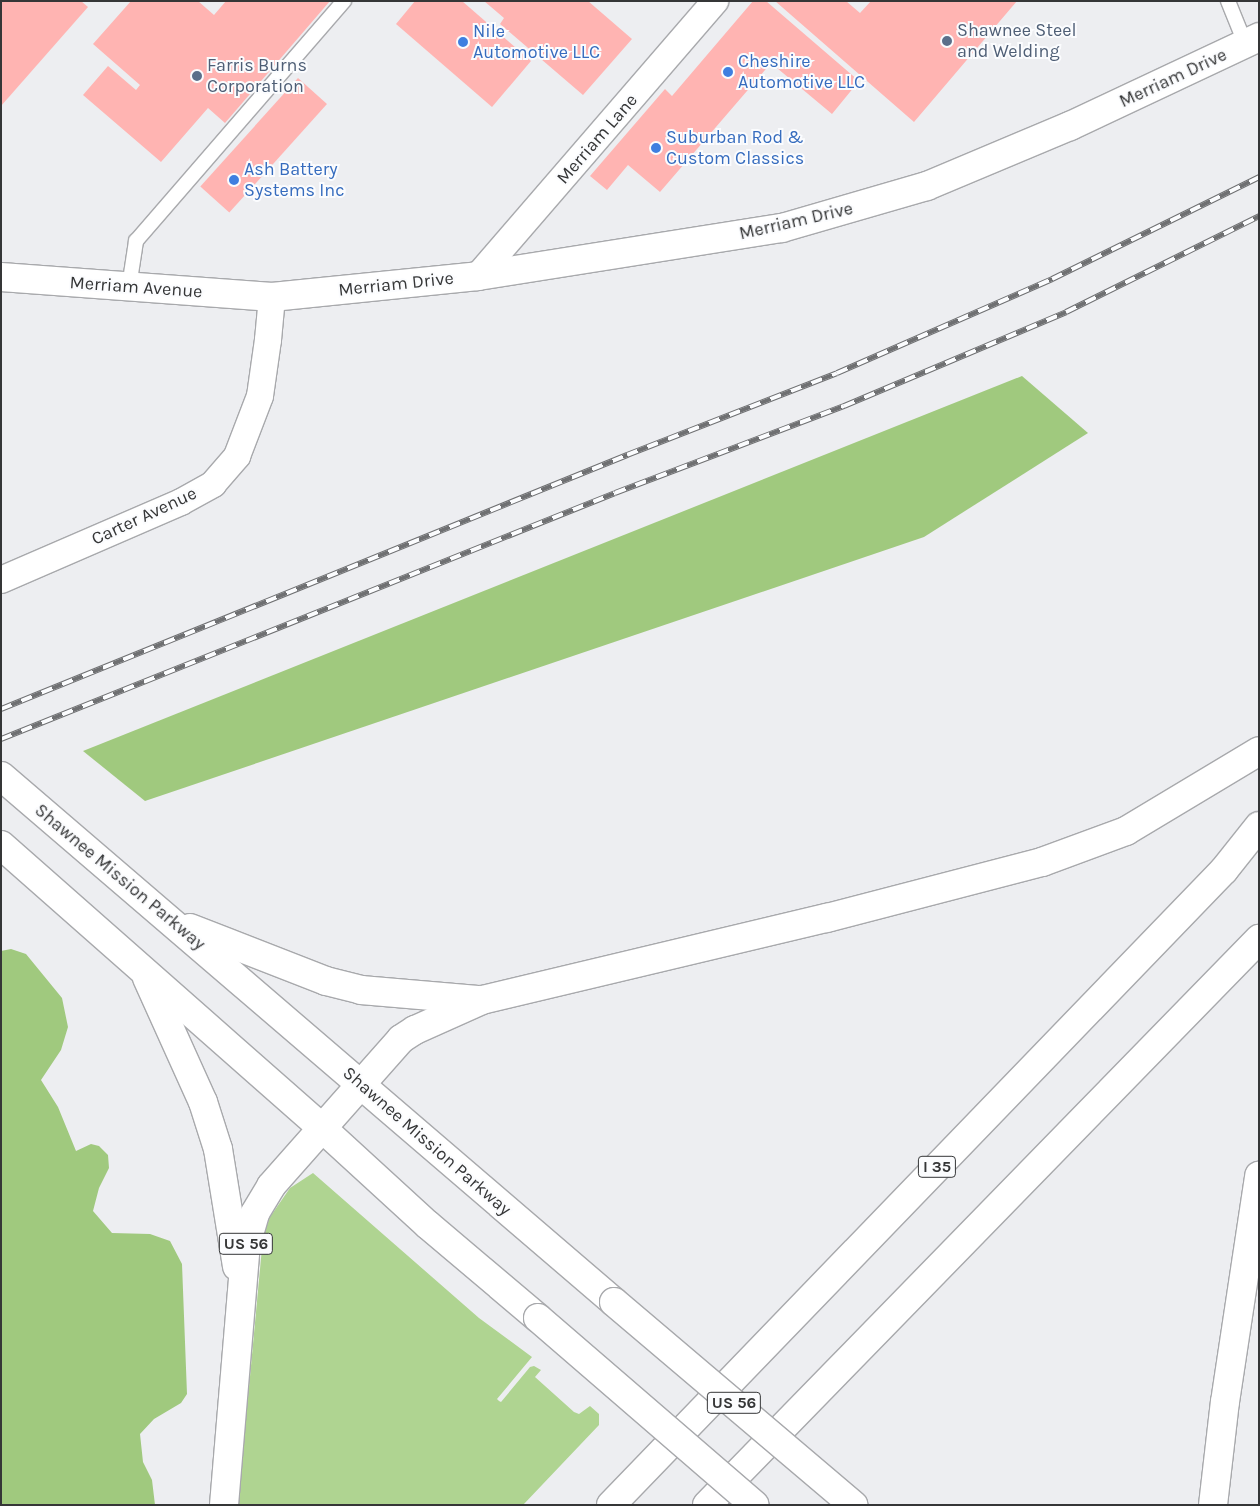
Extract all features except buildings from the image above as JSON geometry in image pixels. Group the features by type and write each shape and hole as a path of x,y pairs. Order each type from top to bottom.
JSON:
{"main road":[{"name":"Merriam Drive","path":"272,297 478,276 782,228 927,186 1070,126 1252,40"},
{"name":"Merriam Avenue","path":"1,277 272,297"},
{"path":"360,1084 402,1039 414,1030 482,1000 827,918 1042,862 1126,831 1259,751"},
{"name":"Shawnee Mission Parkway","path":"1,776 173,921 360,1084 853,1505"},
{"name":"I 35","path":"611,1505 1224,870 1259,826"},
{"path":"4,847 322,1128 428,1225 755,1505"},
{"path":"173,921 326,981 361,990 482,1000"},
{"path":"708,1505 1259,939"},
{"path":"143,969 203,1102 218,1149 242,1297"},
{"name":"US 56","path":"224,1505 246,1246 256,1213 271,1186 360,1084"},
{"path":"1213,1505 1225,1402 1259,1176"}],"street":[{"name":"Merriam Lane","path":"478,276 715,1"},
{"name":"Carter Avenue","path":"1,580 181,502 212,484 237,456 260,396 272,297"}],"lane":[{"path":"129,287 136,241 344,1"},
{"path":"1228,1 1252,40"}],"green space":[{"path":"1022,376 1088,433 924,537 145,801 83,751"},
{"path":"11,949 26,954 62,998 68,1027 61,1050 41,1080 58,1107 76,1151 91,1144 99,1146 108,1155 109,1168 99,1188 93,1211 112,1233 150,1234 170,1241 182,1264 187,1394 181,1403 154,1419 140,1434 143,1462 152,1480 155,1505 1,1505 1,951"},
{"path":"313,1173 479,1318 532,1357 497,1399 499,1401 501,1402 530,1367 534,1366 541,1370 535,1377 574,1412 579,1414 590,1406 599,1414 599,1425 523,1505 238,1505 263,1237 270,1217 290,1188"}],"railway":[{"path":"1,709 627,455 837,373 1052,279 1259,177"},
{"path":"1,739 615,493 844,406 1066,312 1259,216"}],"place":[{"name":"Shawnee Steel and Welding","path":"947,41"},
{"name":"Nile Automotive LLC","path":"463,42"},
{"name":"Cheshire Automotive LLC","path":"728,72"},
{"name":"Farris Burns Corporation","path":"197,76"},
{"name":"Suburban Rod & Custom Classics","path":"656,148"},
{"name":"Ash Battery Systems Inc","path":"234,180"}]}
